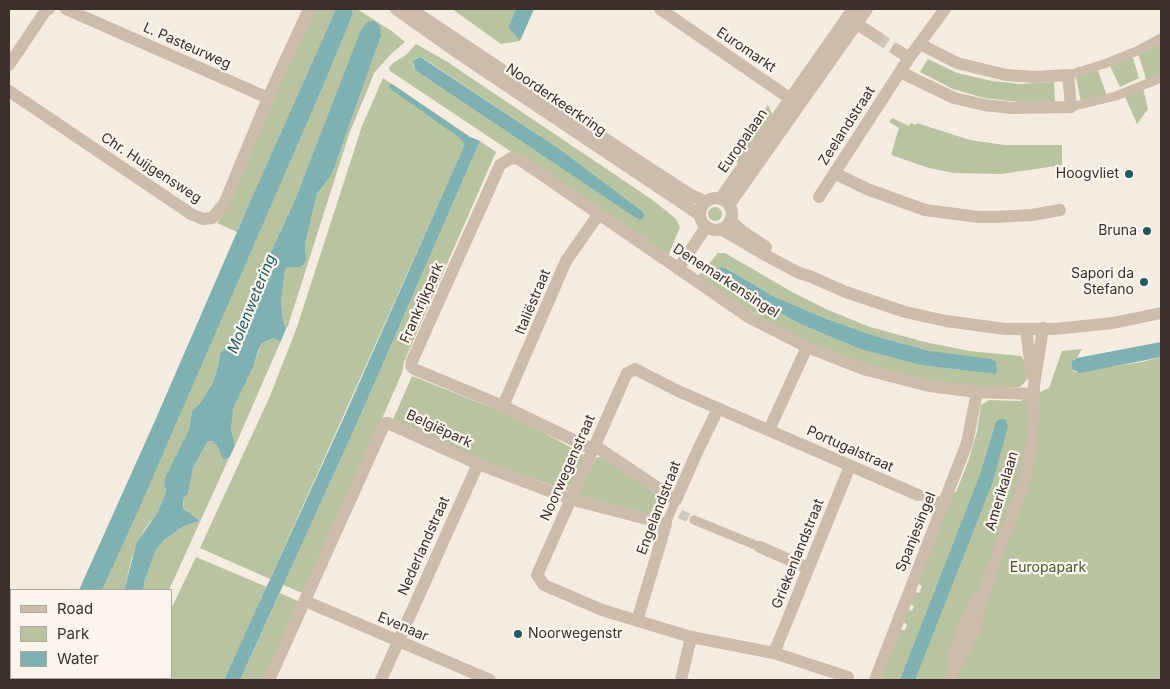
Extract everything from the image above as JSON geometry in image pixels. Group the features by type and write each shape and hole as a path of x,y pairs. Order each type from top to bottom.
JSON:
{"street":[{"path":"9,65 46,10 49,9"},
{"name":"L. Pasteurweg","path":"66,9 268,98"},
{"name":"Chr. Huijgensweg","path":"9,91 191,214 203,219 212,218 224,204 268,98 310,9"},
{"name":"Noorderkeerkring","path":"396,9 458,53 700,215"},
{"name":"Noorderkeerkring","path":"411,9 637,160 691,195 706,202"},
{"name":"Euromarkt","path":"660,9 795,102"},
{"name":"Europalaan","path":"724,202 852,17 867,9"},
{"name":"Zeelandstraat","path":"819,197 909,58 945,9"},
{"path":"852,17 877,37"},
{"path":"920,44 957,64 1006,75 1035,77 1068,75 1104,64 1134,52 1161,38"},
{"path":"897,50 909,58"},
{"path":"900,72 954,98 1012,108 1041,109 1071,107 1116,96 1161,78"},
{"path":"1068,75 1071,107"},
{"name":"Denemarkensingel","path":"511,158 519,159 750,318 807,347 863,369 929,386 977,392 1034,389"},
{"name":"Frankrijkpark","path":"511,158 500,165 411,366 414,369 504,406 593,447 676,508"},
{"path":"834,172 867,189 925,210 979,217 996,217 1032,215 1060,210"},
{"path":"712,199 724,202 731,212 726,225 713,230 702,223 700,215 706,202 712,199"},
{"name":"Italiëstraat","path":"504,406 566,262 598,215"},
{"path":"726,225 767,256 799,273 843,291 905,312 971,325 1026,329 1055,329 1113,323 1161,312"},
{"path":"678,269 706,227"},
{"name":"Amerikalaan","path":"949,680 973,632 990,575 1025,479 1032,442 1034,389 1043,328"},
{"name":"Amerikalaan","path":"1026,329 1034,389"},
{"path":"770,430 807,347"},
{"name":"Portugalstraat","path":"627,373 635,370 718,409 943,504"},
{"name":"Noorwegenstraat","path":"627,373 537,575 544,585 602,610 638,621"},
{"name":"Spanjesingel","path":"875,680 967,443 977,392"},
{"name":"Engelandstraat","path":"638,621 666,524 676,508 696,454 718,409"},
{"name":"Belgiëpark","path":"305,601 385,423 478,464 570,498 666,524"},
{"name":"Nederlandstraat","path":"380,680 478,464"},
{"name":"Griekenlandstraat","path":"774,653 850,466"},
{"path":"694,520 808,568"},
{"path":"269,680 305,601"},
{"name":"Evenaar","path":"305,601 490,680"},
{"path":"638,621 691,636 774,653 848,677"},
{"path":"681,680 691,636"}],"green space":[{"path":"314,9 336,9 237,232 217,223 232,199 255,141"},
{"path":"351,9 357,9 405,42 374,73 349,134 288,326 286,329 281,302 285,270 306,260 305,244 317,194 332,174 381,36 328,117 295,200 240,317 231,342 220,353 213,382 201,402 192,411 189,430 164,483 166,491 164,497 157,513 144,530 132,557 124,589 102,589 327,77 353,14"},
{"path":"452,9 516,9 508,27 520,41 501,44"},
{"path":"1161,40 1161,75 1147,82 1138,53"},
{"path":"416,44 446,61 654,201 676,219 680,227 669,254 666,255 390,71 389,68 393,63 406,55","holes":["418,57 423,58 561,150 642,211 640,220 415,70 413,65 415,59"]},
{"path":"1132,55 1139,78 1120,87 1110,66"},
{"path":"928,59 957,73 992,81 1020,84 1054,82 1055,102 1020,102 984,98 953,89 920,72"},
{"path":"1097,68 1107,96 1081,102 1075,73"},
{"path":"383,78 469,136 270,579 200,548 270,396 297,327 362,126"},
{"path":"1143,89 1148,109 1137,124 1125,97"},
{"path":"768,105 772,114 740,164 731,158"},
{"path":"892,118 909,126 911,123 916,125 917,123 970,140 1004,145 1062,145 1062,165 1002,174 954,173 929,168 891,155 899,128 889,122"},
{"path":"480,141 496,152 305,594 283,585 362,412"},
{"path":"715,207 720,209 722,214 720,219 715,221 710,219 708,214 710,209"},
{"path":"718,253 725,253 792,292 828,310 870,327 925,342 969,351 1021,356 1025,362 1027,380 1020,387 965,387 862,364 792,336 697,277","holes":["727,269 775,297 827,319 875,336 997,372 994,374 920,365 860,349 802,325 755,299 718,274"]},
{"path":"273,338 280,343 235,446 231,428 233,409 254,365 261,344"},
{"name":"Europapark","path":"1082,349 1077,358 1072,361 1071,369 1075,372 1142,362 1161,357 1161,680 879,680 900,630 905,630 907,625 902,621 906,608 912,611 914,606 907,603 914,592 919,593 922,586 918,584 952,493 956,492 968,462 977,432 981,405 989,400 1020,401 1049,388 1062,351"},
{"path":"412,376 520,419 584,455 568,491 474,458 392,422"},
{"path":"208,441 213,441 219,447 223,460 229,458 169,589 143,589 155,552 164,540 184,526 200,521 184,509 183,499 188,494 193,468"},
{"path":"603,456 656,494 663,505 662,510 648,514 578,495 596,458"},
{"path":"196,557 267,587 224,680 138,680 172,679 172,607"},
{"path":"280,593 300,602 265,680 240,680"}],"water":[{"path":"336,9 351,9 353,14 327,77 102,589 79,589 154,423"},
{"path":"516,9 534,9 520,41 508,27"},
{"name":"Molenwetering","path":"374,21 380,26 381,36 332,174 317,194 305,244 306,260 299,267 288,267 285,270 281,302 286,329 280,343 273,338 261,344 254,365 233,409 231,428 235,446 229,458 223,460 218,447 213,441 208,441 193,468 188,494 183,499 183,505 184,509 200,521 184,526 164,540 155,552 143,589 124,589 137,542 157,513 164,497 166,476 189,430 192,411 201,402 213,382 220,353 231,342 240,317 295,200 365,24"},
{"path":"419,57 561,150 642,211 644,216 642,219 640,220 633,216 415,70 413,61"},
{"path":"390,84 468,136 480,141 362,412 240,680 224,680 345,415 465,144 460,138 392,90 389,87"},
{"path":"721,267 775,297 827,319 875,336 930,351 991,359 996,362 997,373 920,365 860,349 802,325 755,299 720,277 719,270"},
{"path":"1161,342 1161,357 1080,373 1071,369 1072,361 1077,358"},
{"path":"1000,419 1005,419 1008,426 993,481 915,680 900,680 981,472 996,422"}],"tunnel":[{"path":"877,37 897,50"},
{"path":"680,514 694,520"}],"place":[{"name":"Hoogvliet","path":"1129,174"},
{"name":"Bruna","path":"1147,231"},
{"name":"Sapori da Stefano","path":"1144,282"},
{"name":"Noorwegenstr","path":"518,634"}]}
